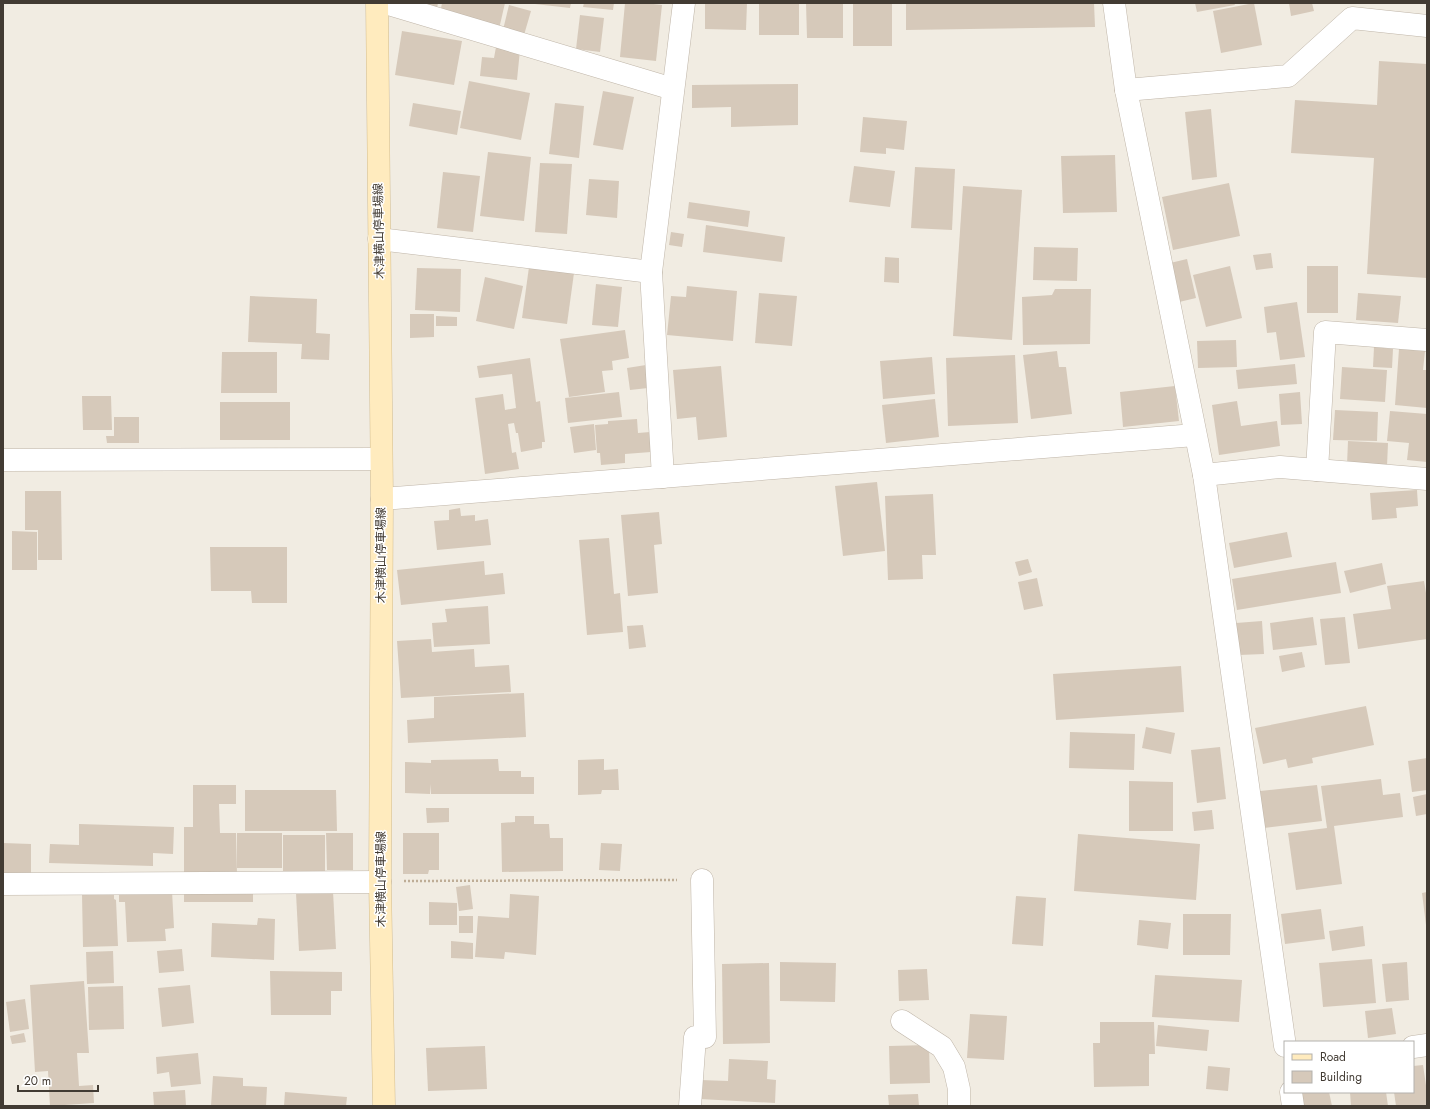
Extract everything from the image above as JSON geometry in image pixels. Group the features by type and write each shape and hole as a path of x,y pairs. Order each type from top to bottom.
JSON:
{"main road":[{"name":"木津横山停車場線","path":"377,3 382,499 380,882 384,1106"}],"street":[{"path":"385,3 673,88"},
{"path":"663,477 651,272 684,3"},
{"path":"1114,3 1126,90 1204,475 1284,1041"},
{"path":"1126,90 1288,76 1352,18 1427,26"},
{"path":"379,239 651,272"},
{"path":"1317,470 1325,332 1427,340"},
{"path":"382,499 1195,435"},
{"path":"3,460 381,459"},
{"path":"1204,475 1280,467 1427,479"},
{"path":"690,1106 696,1037 705,1037 702,880"},
{"path":"3,884 380,882"},
{"path":"902,1021 942,1047 954,1067 959,1089 959,1106"},
{"path":"1414,1047 1427,1045"},
{"path":"1292,1093 1293,1106"}],"path":[{"path":"380,882 702,880"}],"building":[{"path":"423,3 438,3 437,8"},
{"path":"442,3 505,3 499,29 440,14"},
{"path":"535,3 571,3 570,8"},
{"path":"584,3 614,3 613,10 583,7"},
{"path":"625,3 662,5 656,61 620,57"},
{"path":"705,3 747,3 746,30 705,29"},
{"path":"759,3 799,3 799,35 759,35"},
{"path":"806,3 843,3 843,38 807,38"},
{"path":"853,3 892,3 892,46 853,46"},
{"path":"906,3 1094,3 1095,27 906,30"},
{"path":"1195,3 1234,3 1235,5 1197,12"},
{"path":"1254,3 1262,45 1221,53 1213,11"},
{"path":"1289,3 1312,3 1314,11 1291,16"},
{"path":"509,5 531,11 524,35 503,30"},
{"path":"580,15 604,18 600,52 576,49"},
{"path":"402,31 462,41 454,85 395,75"},
{"path":"496,47 520,50 517,80 480,76 482,57 494,58"},
{"path":"1379,61 1427,64 1427,278 1367,274 1374,158 1291,153 1295,100 1377,105"},
{"path":"469,81 530,93 521,140 460,128"},
{"path":"798,84 798,125 731,127 731,107 692,108 692,85"},
{"path":"603,91 634,97 623,150 593,145"},
{"path":"413,103 461,111 457,135 409,126"},
{"path":"555,103 584,106 579,158 549,154"},
{"path":"1211,109 1217,177 1192,180 1185,112"},
{"path":"863,117 907,121 904,150 886,148 886,154 860,152"},
{"path":"488,152 531,157 524,221 480,216"},
{"path":"1115,155 1117,212 1063,213 1061,156"},
{"path":"540,163 572,164 567,234 535,232"},
{"path":"854,166 895,171 890,207 849,202"},
{"path":"915,167 955,169 952,230 911,228"},
{"path":"443,172 480,176 473,232 437,228"},
{"path":"589,179 619,181 617,218 586,215"},
{"path":"1229,183 1240,236 1173,250 1162,197"},
{"path":"963,186 1022,190 1012,340 953,336"},
{"path":"689,202 750,211 748,227 687,218"},
{"path":"706,225 785,237 782,262 703,252"},
{"path":"671,232 684,234 682,247 669,245"},
{"path":"1034,247 1078,248 1077,281 1033,280"},
{"path":"1271,253 1273,268 1256,270 1253,255"},
{"path":"885,257 899,258 899,283 884,282"},
{"path":"1187,259 1196,298 1175,303 1166,264"},
{"path":"1230,266 1242,318 1206,327 1193,275"},
{"path":"1307,266 1338,266 1338,313 1307,313"},
{"path":"529,267 574,273 567,324 522,318"},
{"path":"417,268 461,269 460,312 415,310"},
{"path":"485,277 523,286 514,329 476,321"},
{"path":"596,284 622,287 618,327 592,325"},
{"path":"687,286 737,291 733,341 667,335 671,296 686,297"},
{"path":"1055,289 1091,289 1090,344 1023,345 1022,297 1052,295"},
{"path":"759,293 797,296 792,346 755,343"},
{"path":"1358,293 1401,296 1398,323 1356,320"},
{"path":"250,296 317,299 316,333 330,334 329,360 301,359 302,344 248,342"},
{"path":"1297,302 1305,357 1280,360 1276,332 1267,333 1264,307"},
{"path":"410,314 434,314 434,337 410,338"},
{"path":"436,316 457,317 457,326 436,326"},
{"path":"625,330 629,358 612,361 613,370 602,371 605,392 569,397 560,339"},
{"path":"1236,340 1237,367 1198,368 1197,341"},
{"path":"1374,347 1393,349 1392,368 1373,367"},
{"path":"1399,349 1425,351 1423,370 1427,370 1427,408 1395,405"},
{"path":"1057,351 1059,367 1066,367 1072,414 1031,419 1023,355"},
{"path":"222,352 277,352 277,393 221,393"},
{"path":"1015,355 1018,423 948,426 946,358"},
{"path":"932,357 935,394 883,399 880,361"},
{"path":"530,358 536,402 540,401 545,442 542,442 542,448 521,452 518,433 516,433 514,423 508,424 512,453 516,452 519,469 485,474 475,398 503,394 505,410 516,408 512,374 479,378 477,366"},
{"path":"1295,364 1297,384 1238,389 1236,370"},
{"path":"646,365 648,388 630,390 627,368"},
{"path":"721,366 727,437 698,440 696,417 677,419 673,370"},
{"path":"1342,367 1387,370 1385,402 1340,399"},
{"path":"1175,386 1179,421 1123,427 1120,392"},
{"path":"619,392 622,417 568,423 565,398"},
{"path":"1300,392 1302,424 1281,425 1279,394"},
{"path":"82,396 111,396 112,430 83,430"},
{"path":"935,399 939,437 886,443 882,405"},
{"path":"1237,401 1241,426 1277,421 1280,446 1219,455 1212,405"},
{"path":"220,402 290,402 290,440 220,440"},
{"path":"1335,410 1378,412 1377,441 1333,440"},
{"path":"1390,411 1427,414 1427,462 1407,460 1409,443 1387,441"},
{"path":"114,417 139,417 139,443 107,443 106,436 114,436"},
{"path":"637,419 638,433 650,432 651,452 625,454 625,463 601,465 600,453 597,453 595,425 608,424 608,421"},
{"path":"594,424 596,450 574,453 570,427"},
{"path":"1348,441 1388,443 1387,466 1347,465"},
{"path":"877,482 885,551 843,556 835,486"},
{"path":"1417,490 1418,506 1396,508 1397,518 1372,520 1370,493"},
{"path":"25,491 61,491 62,560 38,560 38,530 25,530"},
{"path":"933,494 936,555 922,555 923,579 888,580 885,496"},
{"path":"460,508 461,516 475,515 475,521 488,519 491,545 437,550 434,521 449,520 449,510"},
{"path":"659,512 662,544 654,545 658,593 628,596 621,515"},
{"path":"12,531 37,532 37,570 12,570"},
{"path":"1287,532 1292,557 1234,568 1229,543"},
{"path":"609,538 614,594 620,593 623,632 587,635 579,540"},
{"path":"210,547 287,547 287,603 252,603 251,591 211,591"},
{"path":"1028,559 1032,572 1019,576 1015,562"},
{"path":"484,561 485,575 503,573 505,594 401,605 397,570"},
{"path":"1336,562 1341,593 1237,610 1232,579"},
{"path":"1382,563 1386,584 1350,593 1344,571"},
{"path":"1037,578 1043,606 1024,610 1018,582"},
{"path":"1424,581 1427,599 1427,639 1358,649 1353,614 1391,609 1387,586"},
{"path":"488,606 490,644 434,647 432,623 447,622 445,609"},
{"path":"1313,617 1317,645 1273,650 1270,623"},
{"path":"1345,617 1350,663 1325,665 1320,619"},
{"path":"1262,621 1264,654 1239,655 1236,623"},
{"path":"643,625 646,647 629,649 627,626"},
{"path":"431,639 432,652 474,649 475,667 509,665 511,692 401,698 397,641"},
{"path":"1302,652 1305,667 1282,672 1279,656"},
{"path":"1181,666 1184,712 1056,720 1053,674"},
{"path":"524,693 526,737 408,743 407,720 434,718 434,697"},
{"path":"1366,706 1374,745 1312,758 1313,763 1288,768 1286,759 1263,764 1255,728"},
{"path":"1146,727 1175,733 1171,754 1142,748"},
{"path":"1070,732 1135,734 1134,770 1069,768"},
{"path":"1220,747 1226,799 1197,803 1191,750"},
{"path":"1427,758 1427,790 1412,792 1408,761"},
{"path":"498,759 499,771 521,771 521,777 534,777 534,794 431,794 431,784 430,794 405,793 405,762 431,763 431,760"},
{"path":"604,759 604,770 618,769 619,790 602,790 601,794 578,795 578,760"},
{"path":"1381,779 1383,795 1400,793 1403,817 1334,826 1342,884 1296,890 1288,833 1327,828 1321,786"},
{"path":"1129,781 1173,782 1173,831 1129,831"},
{"path":"193,785 236,785 236,804 219,804 220,833 236,833 237,874 184,874 184,827 193,827"},
{"path":"1317,785 1322,821 1264,828 1260,791"},
{"path":"245,790 336,790 337,831 245,831"},
{"path":"1427,794 1427,814 1416,816 1413,797"},
{"path":"426,808 449,808 449,822 427,823"},
{"path":"1212,810 1214,829 1194,831 1192,812"},
{"path":"515,816 534,816 534,824 549,824 550,838 563,838 563,871 502,872 501,823 515,822"},
{"path":"79,824 174,827 173,854 153,853 153,866 49,863 50,844 79,845"},
{"path":"237,833 282,833 282,868 237,868"},
{"path":"326,833 353,833 353,870 327,870"},
{"path":"403,833 439,833 439,870 429,870 428,874 403,874"},
{"path":"1078,834 1200,844 1196,900 1074,891"},
{"path":"283,835 325,835 325,871 283,871"},
{"path":"3,843 31,844 31,875 3,875"},
{"path":"601,843 622,844 620,871 599,870"},
{"path":"253,885 253,902 184,902 184,886"},
{"path":"470,885 473,909 459,911 456,887"},
{"path":"172,891 174,928 165,929 166,941 127,942 125,902 119,902 119,893"},
{"path":"333,891 336,949 299,951 296,893"},
{"path":"1427,892 1427,925 1426,925 1422,893"},
{"path":"114,893 114,899 116,900 118,946 83,947 82,894"},
{"path":"510,894 539,896 536,955 505,952 504,959 475,957 478,916 509,918"},
{"path":"1016,896 1046,898 1043,946 1012,944"},
{"path":"429,902 457,903 457,925 429,925"},
{"path":"1321,909 1325,939 1285,944 1281,914"},
{"path":"1183,914 1231,914 1230,955 1183,955"},
{"path":"459,916 473,916 473,933 459,933"},
{"path":"258,918 275,919 274,960 211,957 212,923 257,925"},
{"path":"1139,920 1171,923 1168,949 1137,945"},
{"path":"1363,926 1365,946 1332,951 1329,931"},
{"path":"451,941 473,943 473,959 451,958"},
{"path":"182,949 184,971 159,973 157,951"},
{"path":"113,951 114,983 87,984 86,952"},
{"path":"1372,959 1376,1003 1323,1007 1319,963"},
{"path":"780,962 836,963 835,1002 780,1001"},
{"path":"1407,962 1409,1000 1386,1002 1382,964"},
{"path":"769,963 770,1043 723,1044 722,964"},
{"path":"927,969 929,1000 899,1001 898,970"},
{"path":"270,971 342,972 342,991 331,991 331,1015 271,1015"},
{"path":"1155,975 1242,980 1239,1022 1152,1017"},
{"path":"84,981 89,1053 77,1053 79,1086 93,1085 94,1103 50,1106 48,1071 35,1072 30,985"},
{"path":"190,985 194,1023 162,1027 158,988"},
{"path":"123,986 124,1029 89,1030 88,987"},
{"path":"25,999 29,1029 10,1032 6,1002"},
{"path":"1392,1008 1396,1034 1368,1038 1365,1011"},
{"path":"970,1014 1007,1016 1004,1060 967,1058"},
{"path":"1100,1022 1154,1022 1155,1054 1149,1054 1149,1086 1094,1087 1093,1043 1100,1043"},
{"path":"1158,1025 1209,1030 1207,1051 1156,1046"},
{"path":"24,1033 26,1042 12,1044 10,1036"},
{"path":"929,1045 930,1083 890,1084 889,1046"},
{"path":"485,1046 487,1089 428,1091 426,1048"},
{"path":"198,1053 201,1084 171,1087 169,1072 157,1074 156,1057"},
{"path":"729,1059 768,1061 767,1079 776,1080 775,1103 700,1099 701,1080 728,1081"},
{"path":"1423,1065 1427,1092 1427,1106 1396,1106 1394,1093 1414,1093 1414,1066"},
{"path":"1208,1066 1230,1068 1228,1091 1206,1089"},
{"path":"213,1076 243,1078 243,1086 267,1087 266,1106 211,1106"},
{"path":"185,1090 186,1106 154,1106 153,1092"},
{"path":"285,1092 347,1097 346,1106 284,1106"},
{"path":"1299,1093 1329,1093 1332,1106 1302,1106"},
{"path":"1350,1093 1386,1093 1388,1106 1351,1106"},
{"path":"918,1094 919,1106 889,1106 888,1095"}]}
